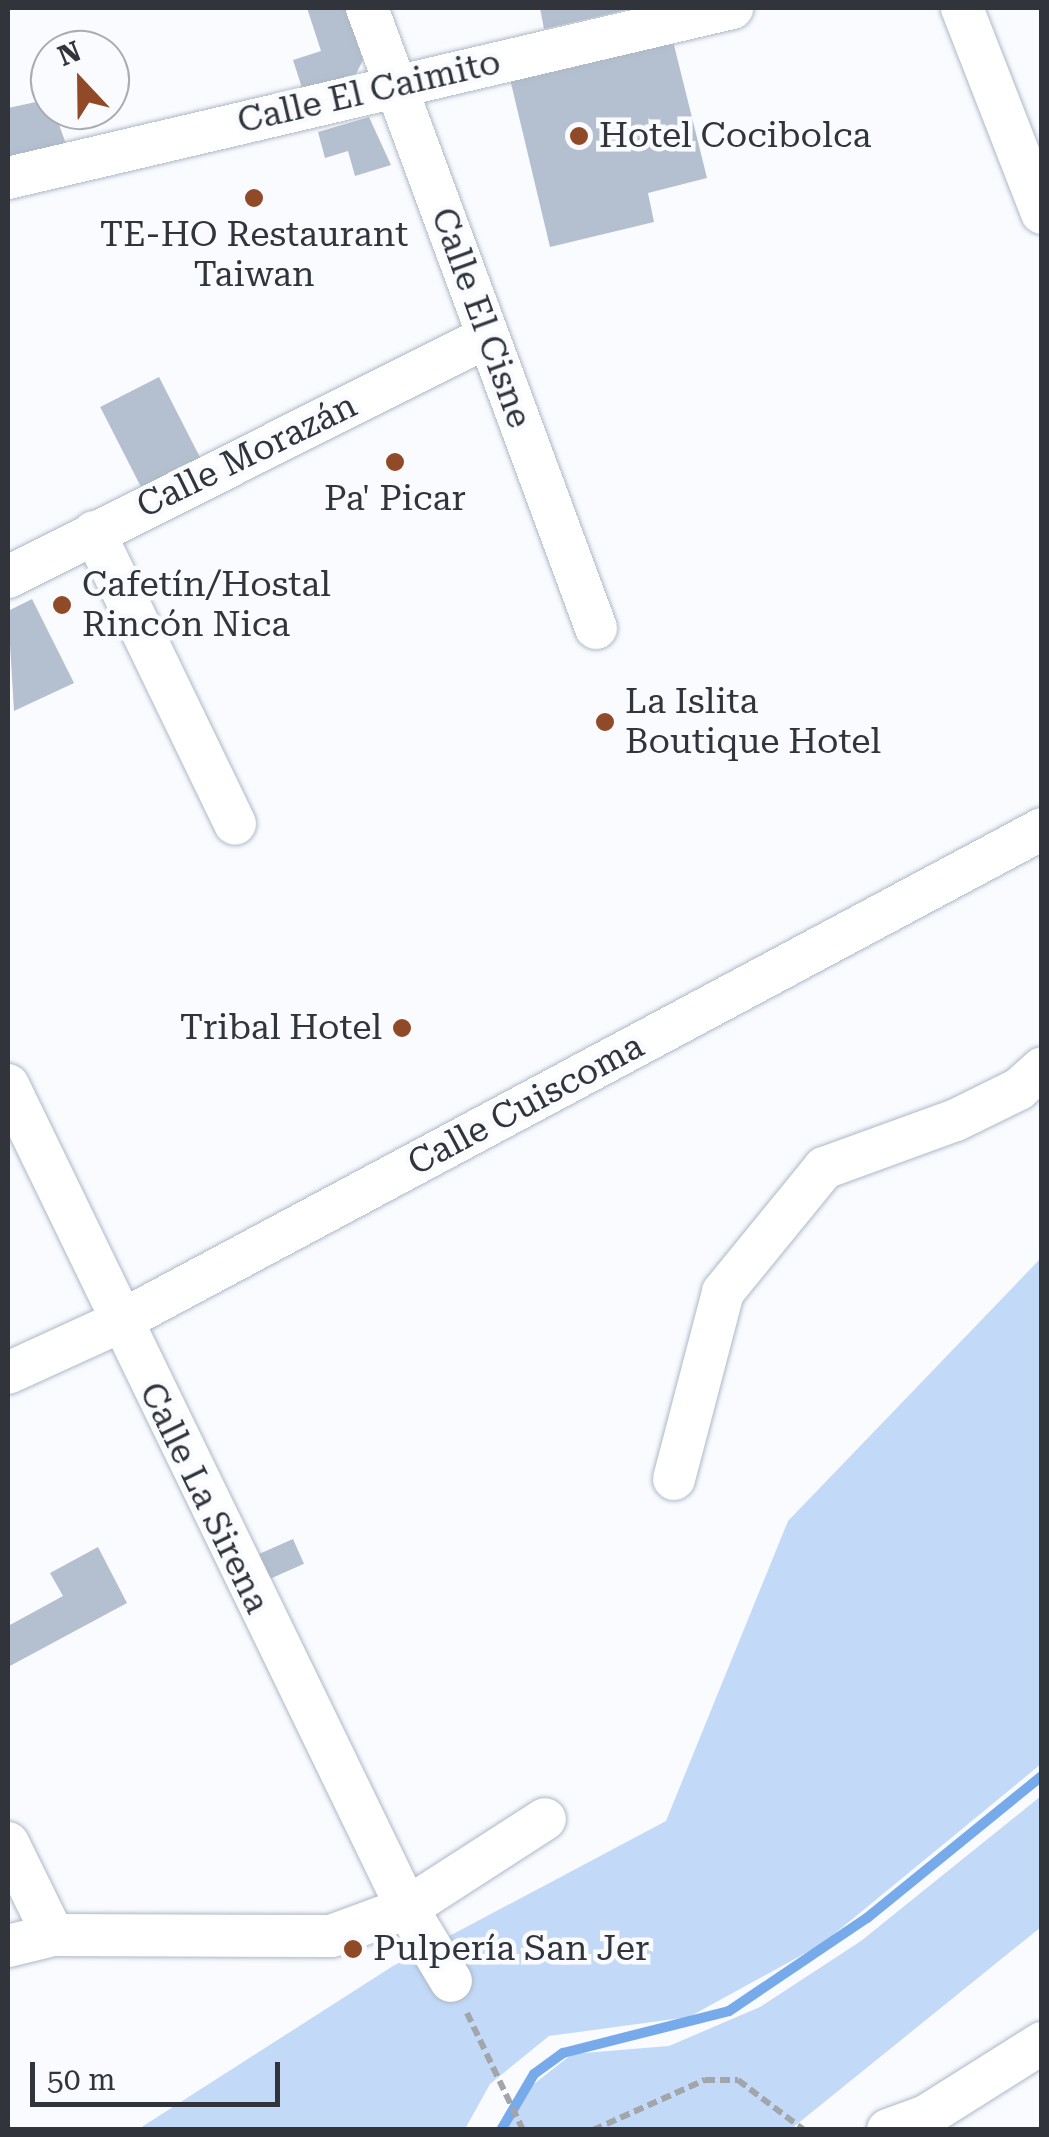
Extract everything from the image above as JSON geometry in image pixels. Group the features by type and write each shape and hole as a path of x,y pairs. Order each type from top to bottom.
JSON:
{"street":[{"name":"Calle El Cisne","path":"367,8 596,628"},
{"name":"Calle El Caimito","path":"8,178 732,8"},
{"path":"962,8 1042,213"},
{"name":"Calle Morazán","path":"8,577 486,337"},
{"path":"94,532 235,824"},
{"name":"Calle Cuiscoma","path":"8,1373 117,1323 1042,830"},
{"path":"674,1478 723,1292 824,1168 956,1120 1018,1089 1042,1068"},
{"name":"Calle La Sirena","path":"8,1086 117,1323 407,1908 451,1981"},
{"path":"8,1946 52,1935 331,1936 407,1908 545,1819"},
{"path":"8,1843 52,1935"},
{"path":"888,2130 926,2116 1042,2043"}],"path":[{"path":"451,1981 522,2130"},
{"path":"593,2130 704,2080 738,2080 804,2130"}],"shaded area":[{"path":"1041,1258 1041,1764 822,1944 689,2017 549,2036 490,2084 465,2129 137,2130 393,1966 666,1821 788,1521"},
{"path":"1041,1796 1041,1927 791,2129 497,2129 515,2099 572,2054 669,2046 760,2007 861,1941"}],"building":[{"path":"307,8 346,8 363,60 354,78 304,94 293,60 321,51"},
{"path":"540,8 630,8 630,9 544,29"},
{"name":"Hotel Cocibolca","path":"673,41 707,178 648,193 654,222 550,247 510,79"},
{"path":"30,103 30,130 61,130 67,147 8,162 8,108"},
{"path":"369,117 391,165 355,176 348,151 325,158 318,132"},
{"path":"159,377 201,460 142,490 100,407"},
{"path":"32,599 74,683 14,711 8,611"},
{"path":"293,1539 304,1564 251,1587 240,1563"},
{"path":"98,1547 127,1603 8,1667 8,1626 63,1596 50,1573"}],"waterway":[{"path":"501,2130 534,2074 563,2053 729,2011 867,1918 1042,1776"}],"place":[{"name":"Hotel Cocibolca","path":"579,136"},
{"name":"TE-HO Restaurant Taiwan","path":"254,198"},
{"name":"Pa' Picar","path":"395,462"},
{"name":"Cafetín/Hostal Rincón Nica","path":"62,605"},
{"name":"La Islita Boutique Hotel","path":"605,722"},
{"name":"Tribal Hotel","path":"402,1028"},
{"name":"Pulpería San Jer","path":"353,1949"}]}
